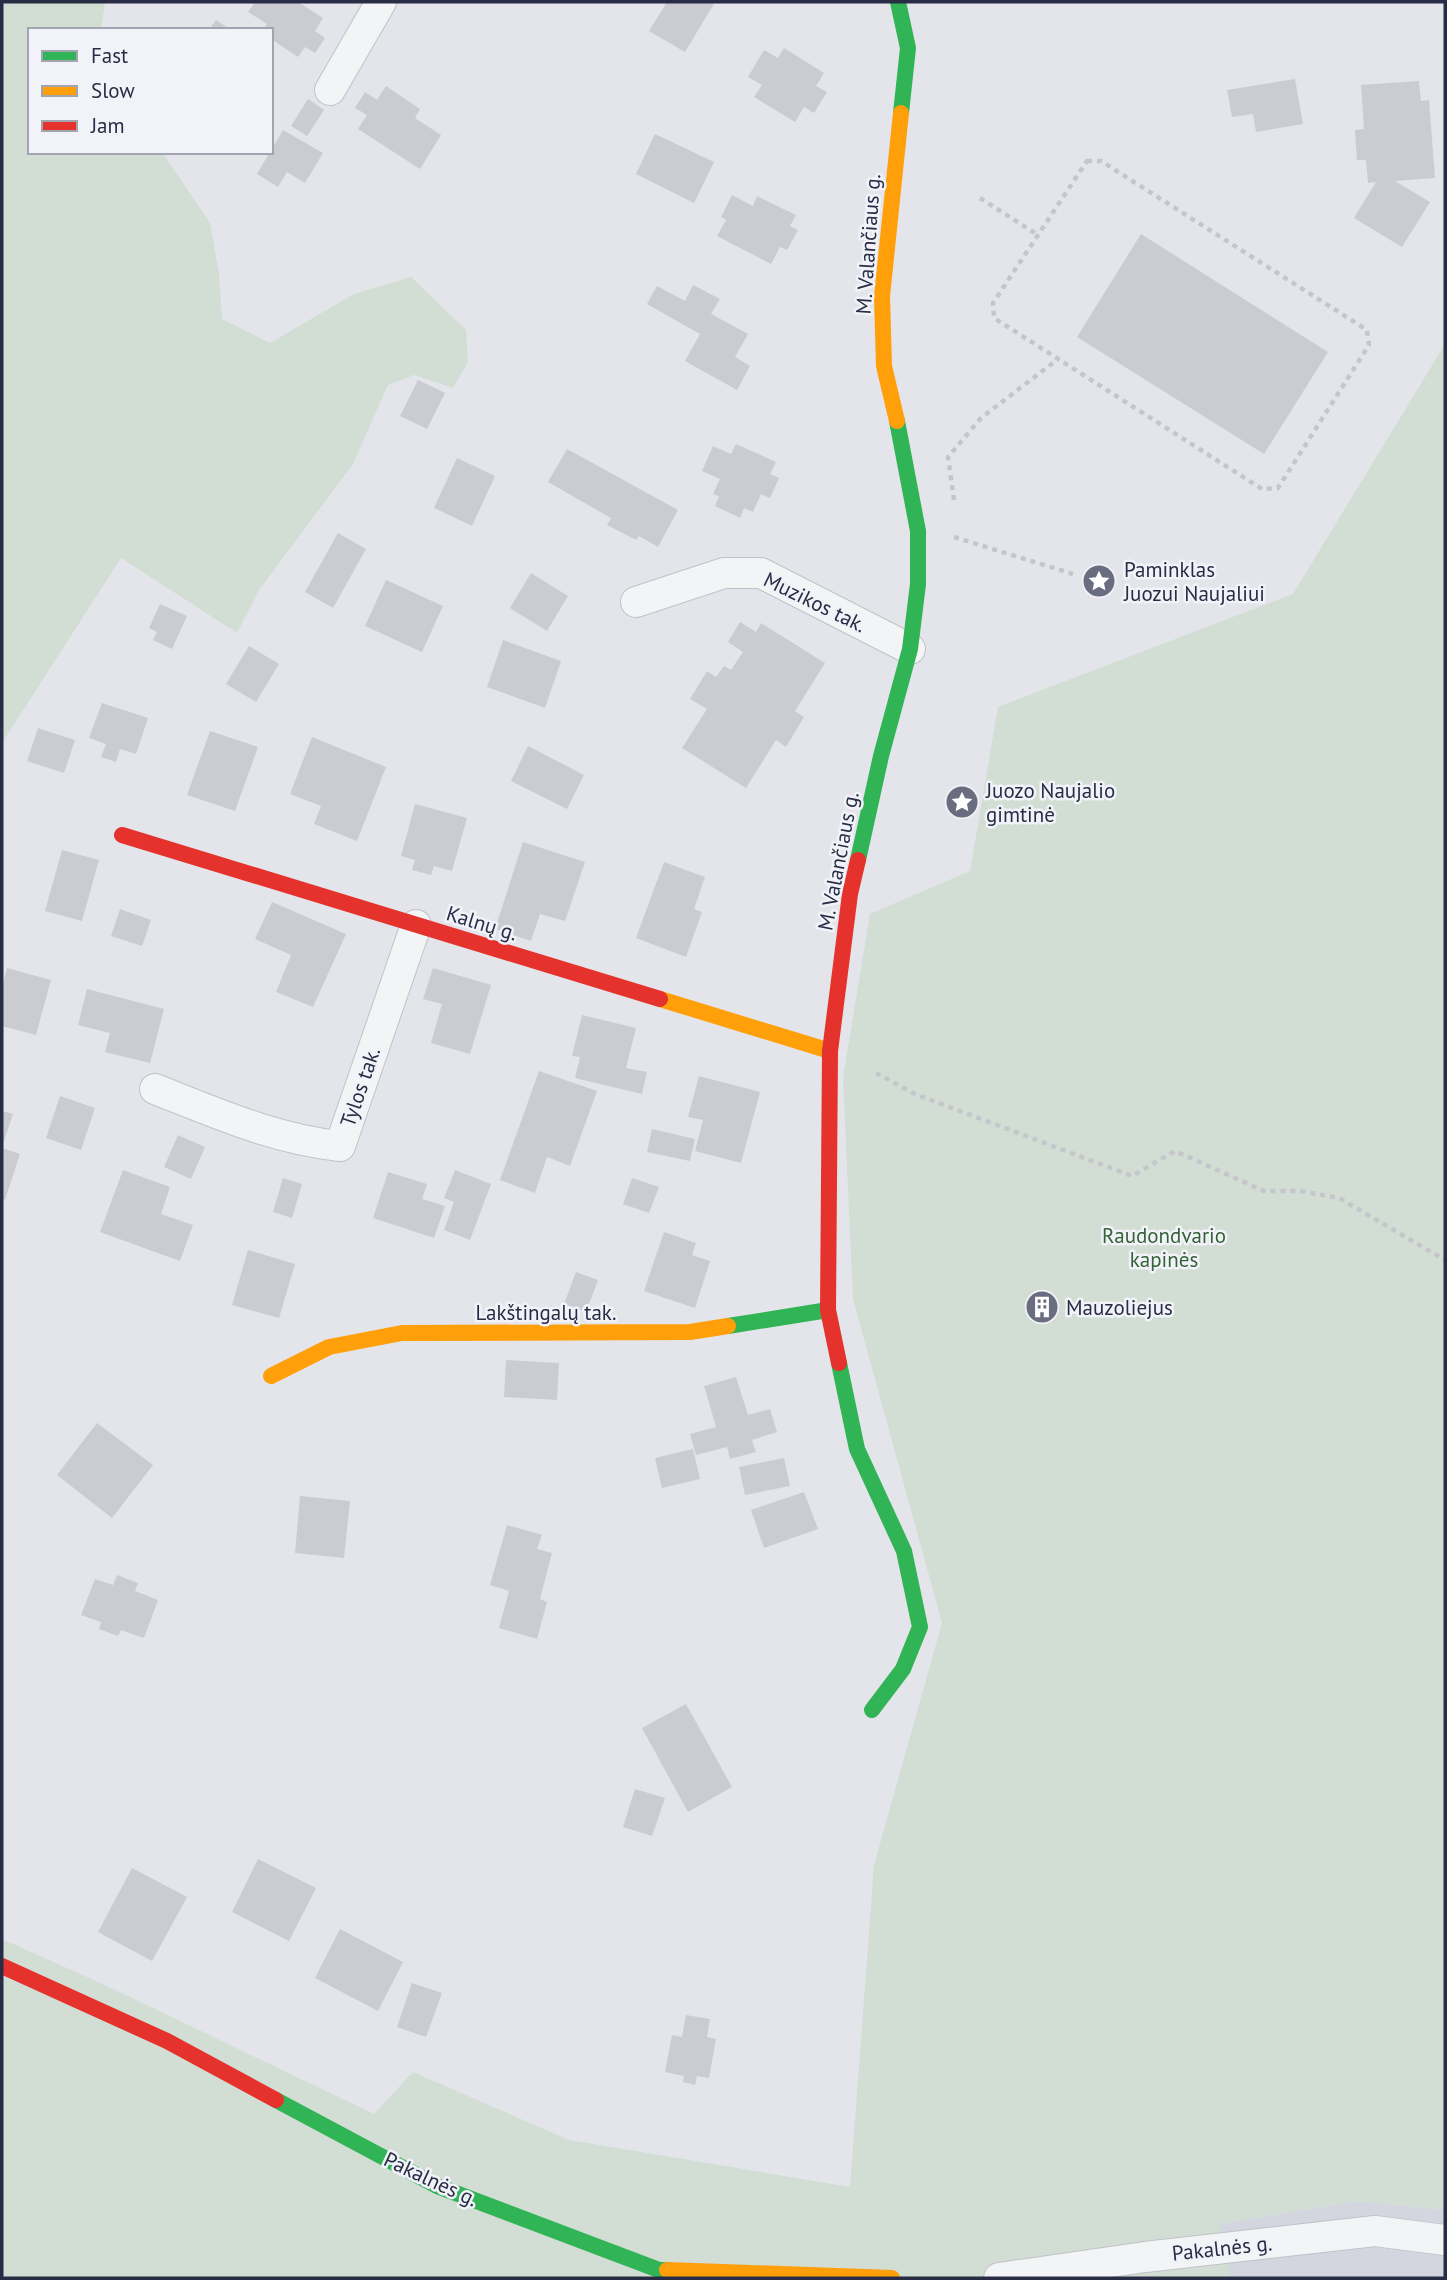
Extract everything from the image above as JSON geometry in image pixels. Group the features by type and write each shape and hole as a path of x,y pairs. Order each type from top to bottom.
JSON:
{"street":[{"path":"330,90 381,2"},
{"name":"M. Valančiaus g.","path":"872,1710 903,1669 919,1627 904,1552 857,1449 828,1310 830,1051 849,894 881,756 910,649 918,584 918,531 884,366 881,296 908,48 898,2"},
{"name":"Muzikos tak.","path":"635,602 724,573 761,573 910,649"},
{"name":"Kalnų g.","path":"121,835 830,1051"},
{"name":"Tylos tak.","path":"155,1089 258,1130 307,1142 340,1146 416,925"},
{"name":"Lakštingalų tak.","path":"271,1376 329,1347 402,1333 577,1335 690,1332 828,1310"},
{"name":"Pakalnės g.","path":"2,1966 167,2041 437,2186 659,2270 892,2278"},
{"name":"Pakalnės g.","path":"999,2278 1144,2257 1375,2231 1445,2240"}],"path":[{"path":"1087,161 1101,161 1367,330 1369,345 1278,488 1262,489 994,318 993,303 1038,235 1087,161"},
{"path":"980,198 1038,235"},
{"path":"955,510 948,457 981,418 1058,359"},
{"path":"918,531 958,537 1073,574"},
{"path":"876,1073 915,1094 1132,1177 1175,1152 1264,1191 1300,1191 1339,1198 1445,1260"}],"shaded area":[{"path":"1357,2201 1445,2210 1445,2278 1230,2278 1219,2224"}],"green space":[{"path":"2,2 105,2 101,28 28,28 28,154 163,154 210,223 219,273 222,319 270,343 354,294 411,277 466,330 468,362 453,388 414,375 388,385 353,464 259,590 237,633 121,558 2,743"},
{"name":"Raudondvario kapinės","path":"1445,344 1445,2210 1357,2201 1220,2224 1230,2278 2,2278 2,1939 107,1986 374,2114 413,2072 569,2140 850,2187 874,1865 942,1623 853,1299 843,1078 870,914 970,871 998,707 1293,594"}],"building":[{"path":"255,2 298,2 323,18 315,31 325,38 315,53 305,47 298,57 273,40 273,28 264,28 267,24 248,12"},
{"path":"667,2 715,2 685,52 649,31"},
{"path":"216,20 228,28 210,28"},
{"path":"784,48 824,73 816,86 827,92 814,113 804,107 795,122 754,97 762,85 748,77 764,50 778,58"},
{"path":"1295,79 1303,124 1256,132 1253,114 1232,117 1227,90"},
{"path":"1419,81 1421,101 1429,100 1435,178 1395,181 1430,202 1402,247 1354,218 1376,182 1368,183 1366,160 1357,160 1355,130 1364,129 1361,85"},
{"path":"386,86 420,109 415,118 441,135 420,169 358,129 367,115 355,108 365,92 377,100"},
{"path":"308,99 324,110 307,136 291,126"},
{"path":"283,130 323,153 305,183 287,172 278,187 257,174 269,154 273,154 273,147"},
{"path":"655,134 714,162 694,203 636,174"},
{"path":"732,195 753,206 757,196 796,215 790,226 798,230 787,250 780,247 771,264 717,236 726,220 721,217"},
{"path":"1141,234 1328,352 1264,454 1077,337"},
{"path":"693,285 720,299 711,314 748,334 735,357 750,366 737,390 685,361 700,334 647,304 657,286 685,301"},
{"path":"418,380 445,393 427,429 400,416"},
{"path":"736,444 776,462 770,474 779,478 770,498 761,494 753,512 744,508 740,518 715,506 719,496 713,494 720,479 702,471 713,446 731,454"},
{"path":"567,449 678,510 658,547 639,536 636,540 607,525 611,518 548,482"},
{"path":"457,458 495,476 472,526 434,508"},
{"path":"338,533 366,549 333,608 305,592"},
{"path":"531,573 568,596 547,631 510,608"},
{"path":"386,580 443,606 422,652 365,626"},
{"path":"160,604 187,616 172,649 153,640 157,632 149,628"},
{"path":"740,622 756,632 761,623 825,663 795,711 804,717 786,747 776,740 746,788 682,748 707,709 690,699 707,671 716,677 724,666 731,670 743,652 728,642"},
{"path":"503,640 561,661 545,708 487,687"},
{"path":"249,646 279,664 256,702 226,684"},
{"path":"102,703 148,718 136,754 120,749 116,762 101,757 106,744 89,738"},
{"path":"38,728 75,740 64,773 27,761"},
{"path":"210,731 258,747 235,811 187,795"},
{"path":"312,737 386,767 357,841 314,824 321,806 290,794"},
{"path":"528,746 584,775 567,809 511,781"},
{"path":"415,804 467,818 452,871 434,866 431,875 412,870 415,860 401,856"},
{"path":"523,842 585,862 565,921 540,914 531,941 495,929"},
{"path":"62,850 99,860 82,921 45,911"},
{"path":"664,862 705,877 694,909 702,912 686,957 636,938"},
{"path":"272,902 346,934 313,1007 276,992 291,955 255,939"},
{"path":"120,909 151,920 142,946 111,936"},
{"path":"7,968 51,980 36,1035 2,1026 2,988"},
{"path":"433,968 491,985 470,1054 431,1043 442,1004 423,999"},
{"path":"87,989 164,1009 150,1063 105,1052 110,1033 78,1025"},
{"path":"582,1015 636,1028 626,1068 647,1072 642,1094 575,1078 580,1057 572,1056"},
{"path":"539,1071 597,1091 570,1166 547,1157 535,1193 500,1180"},
{"path":"699,1076 760,1092 741,1163 695,1151 703,1120 688,1117"},
{"path":"60,1096 95,1108 81,1150 46,1138"},
{"path":"2,1111 13,1114 2,1147"},
{"path":"652,1129 695,1139 690,1161 647,1152"},
{"path":"178,1135 205,1147 191,1179 164,1167"},
{"path":"2,1148 20,1154 5,1200 2,1198"},
{"path":"123,1170 170,1187 161,1214 193,1225 180,1261 100,1232"},
{"path":"455,1170 491,1184 470,1240 444,1230 454,1202 444,1198"},
{"path":"388,1172 427,1184 422,1199 445,1206 434,1238 373,1218"},
{"path":"283,1178 302,1184 292,1218 273,1212"},
{"path":"632,1178 659,1187 649,1213 623,1204"},
{"path":"664,1232 696,1243 692,1255 710,1261 695,1308 644,1291"},
{"path":"248,1250 295,1264 279,1318 232,1305"},
{"path":"576,1272 598,1280 586,1312 564,1304"},
{"name":"Mauzoliejus","path":"1034,1296 1054,1304 1049,1318 1029,1311"},
{"path":"506,1360 559,1363 557,1400 504,1397"},
{"path":"736,1377 748,1415 770,1409 777,1432 752,1440 756,1452 730,1459 727,1447 696,1455 690,1434 716,1427 704,1386"},
{"path":"97,1423 153,1465 112,1518 57,1475"},
{"path":"693,1449 700,1479 662,1488 655,1458"},
{"path":"784,1458 790,1486 745,1495 739,1467"},
{"path":"804,1492 818,1529 764,1548 751,1510"},
{"path":"300,1496 350,1501 344,1558 295,1553"},
{"path":"507,1525 542,1535 537,1549 552,1553 540,1599 547,1602 537,1639 499,1628 509,1591 490,1585"},
{"path":"117,1575 138,1583 135,1591 158,1600 144,1638 121,1630 118,1636 99,1629 101,1622 81,1615 95,1579 113,1585"},
{"path":"686,1704 732,1787 688,1812 642,1728"},
{"path":"635,1789 665,1798 652,1836 623,1827"},
{"path":"258,1859 316,1888 289,1941 232,1912"},
{"path":"132,1868 187,1897 152,1961 98,1932"},
{"path":"340,1929 403,1962 378,2011 315,1978"},
{"path":"412,1983 442,1993 426,2037 397,2027"},
{"path":"686,2015 710,2019 707,2037 716,2039 709,2078 697,2076 695,2085 683,2082 684,2076 665,2072 672,2035 682,2037"}],"traffic: fast":[{"path":"898,2 908,48 901,113"},
{"path":"858,860 881,756 910,649 918,584 918,531 897,421"},
{"path":"728,1326 828,1310"},
{"path":"839,1363 857,1449 904,1551 920,1627 903,1669 872,1710"},
{"path":"276,2100 437,2186 659,2270 667,2270"}],"traffic: slow":[{"path":"897,421 884,366 882,296 901,113"},
{"path":"660,999 830,1051"},
{"path":"271,1376 329,1347 402,1333 690,1332 728,1326"},
{"path":"667,2270 892,2278"}],"traffic: jam":[{"path":"122,835 660,999"},
{"path":"839,1363 828,1310 830,1051 850,894 858,860"},
{"path":"2,1966 167,2041 276,2100"}],"place":[{"name":"Paminklas Juozui Naujaliui","path":"1099,581"},
{"name":"Juozo Naujalio gimtinė","path":"962,802"},
{"name":"Mauzoliejus","path":"1042,1307"}]}
